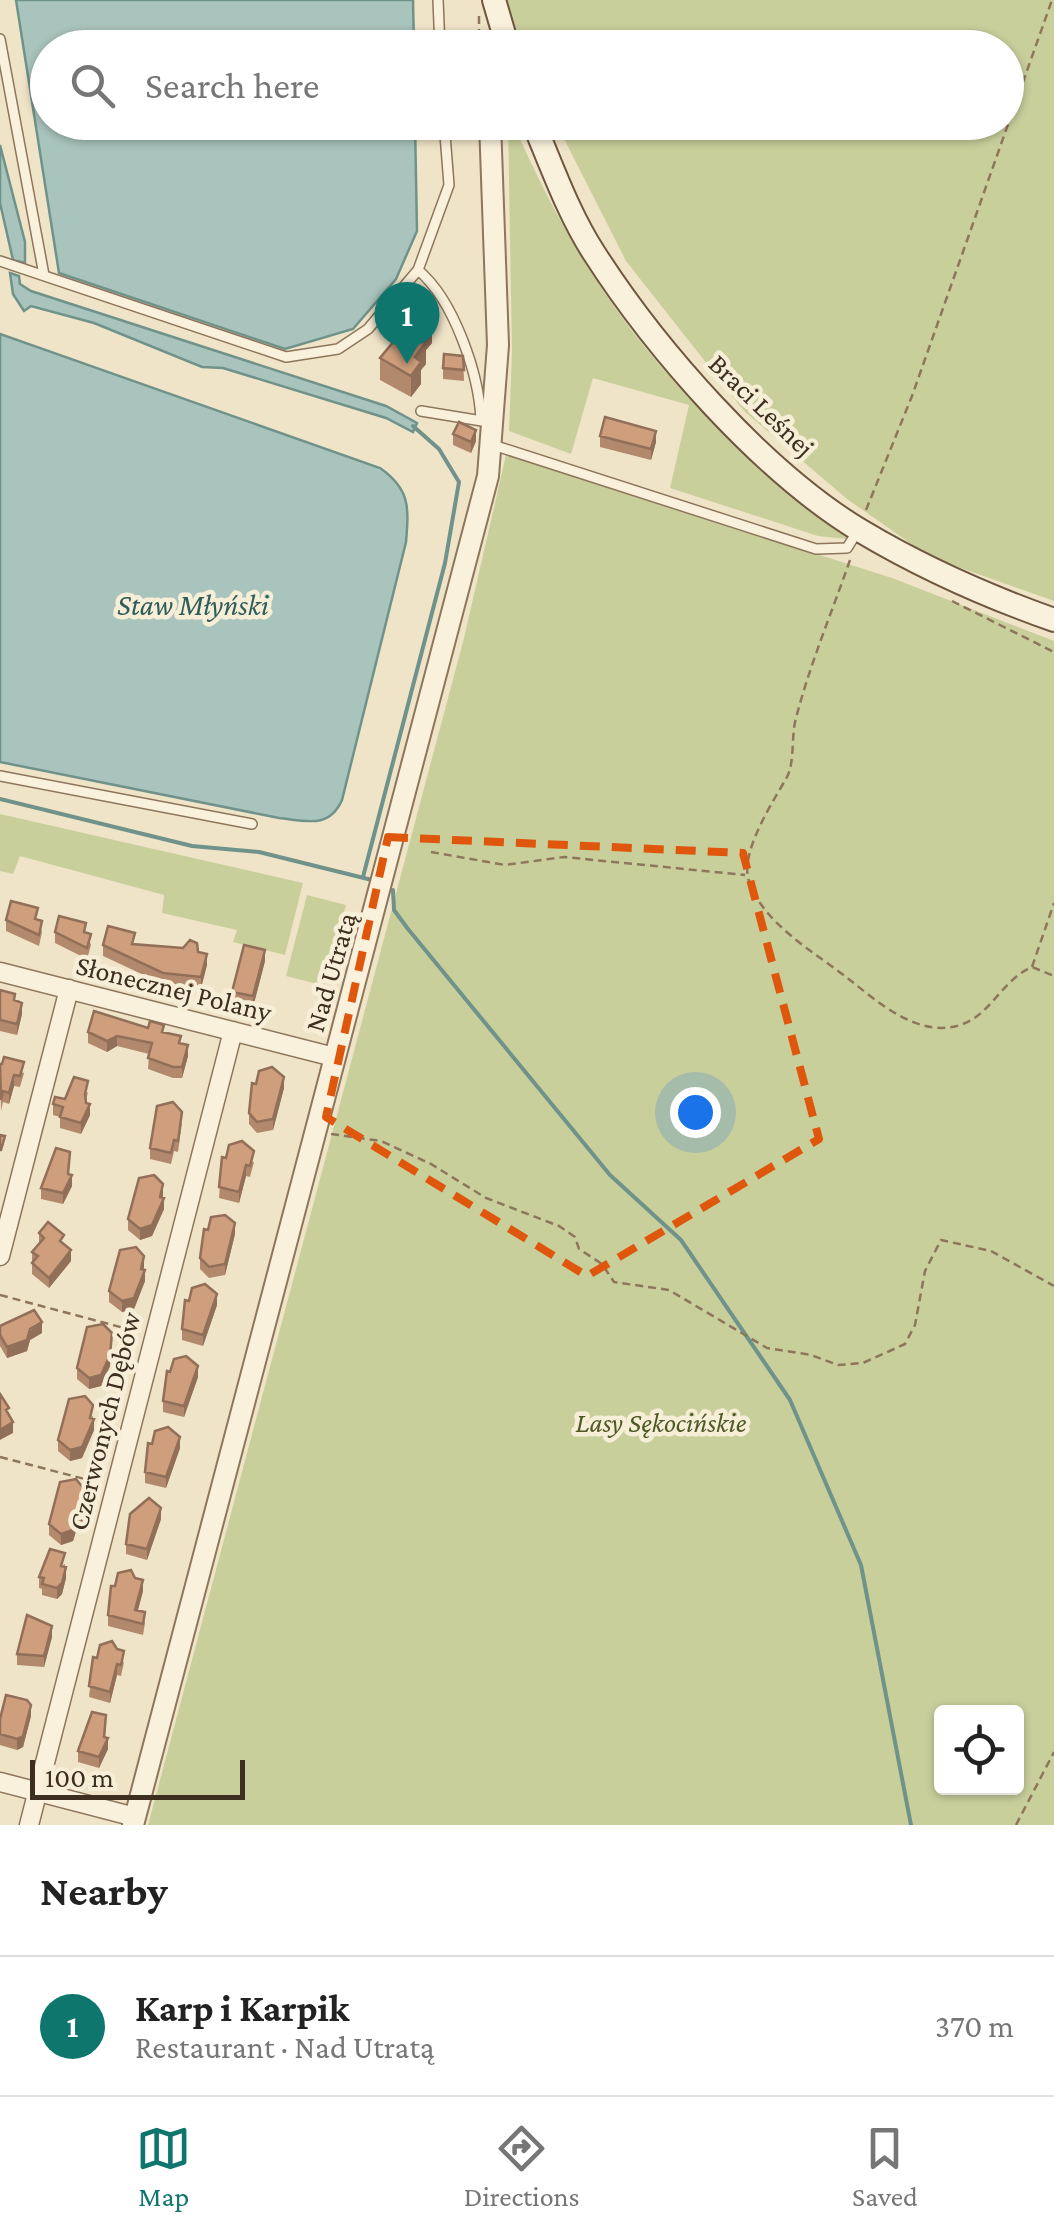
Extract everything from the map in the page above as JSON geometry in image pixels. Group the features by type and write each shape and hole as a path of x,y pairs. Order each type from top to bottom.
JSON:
{"main road":[{"path":"486,6 499,30"},
{"name":"Braci Leśnej","path":"541,140 592,251 645,326 746,437 858,530 969,590 1054,620"}],"street":[{"name":"Nad Utratą","path":"134,1821 433,695 493,445 488,421 498,345 491,140"},
{"name":"Słonecznej Polany","path":"0,972 334,1057"},
{"path":"0,1256 69,989"},
{"name":"Czerwonych Dębów","path":"29,1825 233,1031"},
{"path":"0,1782 98,1806 134,1821"}],"lane":[{"path":"438,0 439,30"},
{"path":"0,38 44,276"},
{"path":"0,261 286,357 338,348 368,329 418,270 450,185 446,140"},
{"path":"418,270 440,288 479,385 488,421 421,411"},
{"path":"493,445 816,549 847,548 858,530"},
{"path":"0,776 252,824"}],"path":[{"path":"1024,79 1052,0"},
{"path":"1003,140 912,396 858,530 796,716 788,775 764,812 746,875 756,898 773,919 912,1023 940,1029 961,1025 983,1014 1014,975 1032,968 1054,976"},
{"path":"430,852 505,864 564,857 746,875"},
{"path":"1032,968 1054,904"},
{"path":"325,1132 341,1139 381,1141 464,1182 486,1198 559,1226 574,1238 579,1249 602,1264 614,1282 669,1290 766,1348 811,1355 838,1365 864,1363 904,1344 916,1326 916,1304 925,1271 942,1240 991,1251 1054,1286"},
{"path":"0,1295 152,1336"},
{"path":"0,1457 116,1486"},
{"path":"1016,1825 1054,1752"}],"highlighted area":[{"path":"388,837 743,853 819,1139 587,1276 326,1117"}],"green space":[{"path":"506,0 1054,0 1054,601 930,557 847,499 744,411 626,261 565,140 1024,140 1024,30 514,30"},
{"path":"508,140 521,140 542,186 595,278 658,363 726,433 848,539 818,536 670,488 689,405 593,378 571,454 509,431 512,352"},
{"name":"Lasy Sękocińskie","path":"506,455 892,578 1054,641 1054,1825 148,1825 464,638"},
{"path":"0,814 303,883 285,955 233,942 237,930 162,913 164,895 20,856 13,874 0,871"},
{"path":"307,895 346,905 325,986 286,976"}],"water":[{"path":"16,0 413,0 414,30 30,30 30,89"},
{"path":"38,140 415,140 417,231 396,279 353,329 285,349 59,273"},
{"path":"0,145 25,242 25,263 13,260 0,203"},
{"path":"10,273 19,276 20,284 31,291 386,406 417,423 413,432 386,418 223,368 202,367 94,323 31,306 24,311 13,294"},
{"name":"Staw Młyński","path":"0,334 380,468 397,483 407,509 406,542 342,800 331,815 316,821 279,818 0,762"}],"building":[{"path":"419,311 432,321 416,342 426,342 415,357 421,362 411,376 380,358"},
{"path":"444,354 463,356 464,370 443,368"},
{"path":"605,417 656,431 651,449 600,436"},
{"path":"459,422 476,430 471,442 453,434"},
{"path":"11,901 38,908 35,919 42,921 39,935 6,920"},
{"path":"59,916 86,923 84,932 91,934 87,948 55,932"},
{"path":"108,926 135,933 132,944 183,948 190,940 197,943 198,952 207,954 201,977 163,973 103,945"},
{"path":"244,945 265,950 253,996 232,992"},
{"path":"0,990 15,994 14,1000 22,1003 17,1024 0,1020"},
{"path":"94,1011 148,1028 150,1021 164,1025 162,1032 181,1036 179,1043 188,1045 182,1067 148,1058 152,1043 117,1036 107,1041 88,1032"},
{"path":"4,1057 24,1062 20,1076 14,1075 9,1093 3,1091 1,1100 0,1064"},
{"path":"272,1067 284,1077 273,1119 257,1122 249,1113 252,1083 256,1084 259,1071"},
{"path":"74,1077 88,1081 85,1094 86,1103 90,1104 81,1123 60,1117 63,1107 53,1104 55,1097 65,1099"},
{"path":"173,1102 182,1112 178,1141 174,1140 171,1153 150,1148 157,1106"},
{"path":"242,1141 254,1151 239,1192 219,1187 222,1157 226,1158 229,1145"},
{"path":"56,1148 70,1152 68,1174 72,1175 63,1193 41,1188"},
{"path":"154,1175 163,1184 160,1197 164,1198 152,1225 140,1229 128,1219 139,1178"},
{"path":"225,1215 235,1223 225,1264 209,1267 200,1258 204,1229 208,1230 211,1217"},
{"path":"48,1222 64,1235 60,1241 71,1250 49,1278 32,1263 38,1256 32,1252 44,1238 39,1233"},
{"path":"136,1247 144,1256 141,1269 145,1270 134,1298 122,1301 109,1291 120,1250"},
{"path":"205,1284 217,1294 203,1335 182,1329 185,1300 189,1301 192,1288"},
{"path":"34,1310 42,1322 30,1329 27,1340 7,1347 0,1326"},
{"path":"103,1324 112,1333 110,1355 101,1375 89,1378 77,1368 87,1327"},
{"path":"186,1356 198,1366 184,1406 163,1401 167,1371 170,1372 174,1359"},
{"path":"0,1394 13,1422 0,1430"},
{"path":"85,1396 93,1405 90,1418 94,1419 82,1447 70,1450 58,1440 69,1399"},
{"path":"168,1427 180,1437 166,1477 145,1472 148,1443 152,1444 155,1431"},
{"path":"76,1479 84,1489 81,1518 77,1517 73,1530 61,1534 49,1524 60,1482"},
{"path":"149,1498 161,1508 147,1549 126,1544 130,1514"},
{"path":"50,1549 65,1553 61,1566 66,1567 57,1588 42,1584 44,1578 39,1577"},
{"path":"131,1570 135,1578 143,1580 135,1610 145,1612 143,1624 108,1615 111,1586 115,1586 118,1573"},
{"path":"27,1615 52,1626 44,1656 17,1654"},
{"path":"112,1641 124,1651 110,1692 89,1686 93,1657 97,1658 100,1645"},
{"path":"6,1695 27,1700 31,1705 23,1736 17,1739 0,1734"},
{"path":"92,1712 106,1715 104,1737 108,1738 99,1757 78,1751"}],"waterway":[{"path":"363,877 445,563 459,482 439,449 413,426"},
{"path":"0,799 192,846 259,852 372,880"},
{"path":"393,890 394,910 408,929 610,1175 681,1240 790,1400 861,1565 911,1825"}],"place":[{"name":"Karp i Karpik","path":"407,364"}]}
